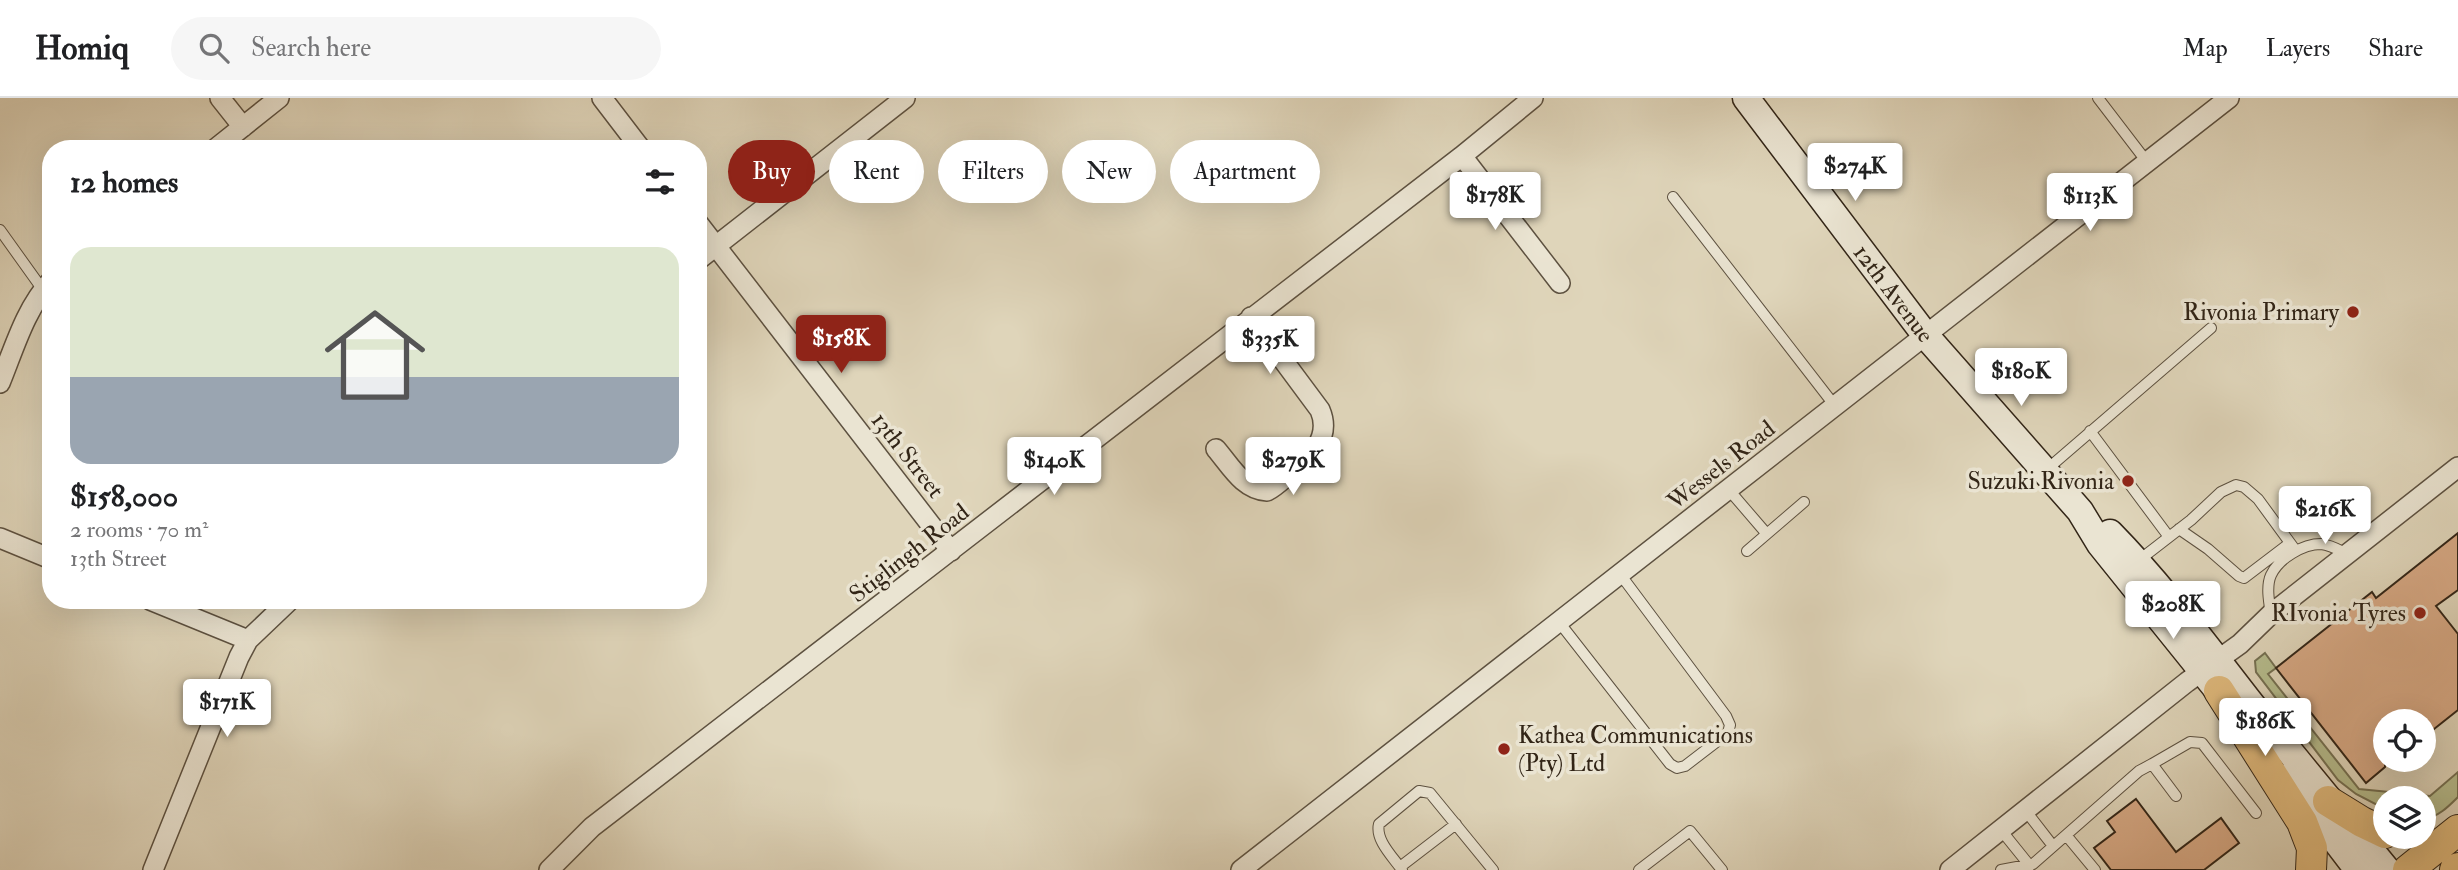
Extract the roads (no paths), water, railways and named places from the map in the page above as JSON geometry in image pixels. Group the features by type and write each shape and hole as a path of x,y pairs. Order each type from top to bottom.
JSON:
{"main road":[{"name":"12th Avenue","path":"1746,98 1926,336 2080,511 2100,544 2387,870"},
{"name":"12th Avenue","path":"2080,511 2109,532 2138,562 2213,674 2358,870"},
{"path":"2213,674 2302,822 2312,848 2311,870"},
{"path":"2328,801 2373,827"},
{"path":"2436,839 2458,830"},
{"path":"2408,870 2458,830"}],"street":[{"path":"220,98 243,127"},
{"path":"226,140 279,98"},
{"path":"602,98 634,140"},
{"path":"707,253 905,98"},
{"name":"Stiglingh Road","path":"549,870 592,827 1534,98"},
{"name":"Wessels Road","path":"1241,870 2229,98"},
{"path":"1462,156 1560,284"},
{"name":"13th Street","path":"707,234 951,551"},
{"path":"0,383 23,326 42,294"},
{"path":"1216,449 1244,482 1262,491 1271,489 1309,458 1324,432 1325,422 1320,410 1251,317"},
{"path":"1950,870 2025,810 2213,674 2271,614 2458,467"},
{"path":"0,538 42,555"},
{"path":"172,609 248,640"},
{"path":"153,870 234,668 248,640 281,609"}],"lane":[{"path":"2098,98 2147,162"},
{"path":"1672,197 1836,407"},
{"path":"0,230 42,280"},
{"path":"2045,471 2211,328"},
{"path":"2090,431 2169,537"},
{"path":"2138,562 2221,492 2236,485 2244,487 2258,499 2293,547"},
{"path":"1729,490 1766,533"},
{"path":"1747,551 1804,502"},
{"path":"2179,529 2245,578 2293,547 2329,545 2347,554"},
{"path":"2271,614 2271,575 2293,547"},
{"path":"1559,622 1670,764 1677,768 1685,766 1728,733 1730,725 1726,716 1620,574"},
{"path":"2001,870 2030,866 2139,771 2190,742 2202,743 2256,813"},
{"path":"2152,764 2176,796"},
{"path":"1456,824 1401,869 1381,840 1378,828 1413,794 1419,791 1430,793 1456,824 1490,866 1477,870"},
{"path":"2025,810 2053,846"},
{"path":"2001,830 2030,866"},
{"path":"1639,870 1690,831 1722,870"},
{"path":"2066,835 2095,870"}],"place":[{"name":"Rivonia Primary","path":"2353,312"},
{"name":"Suzuki Rivonia","path":"2128,481"},
{"name":"RIvonia Tyres","path":"2420,613"},
{"name":"Kathea Communications (Pty) Ltd","path":"1504,749"}]}
